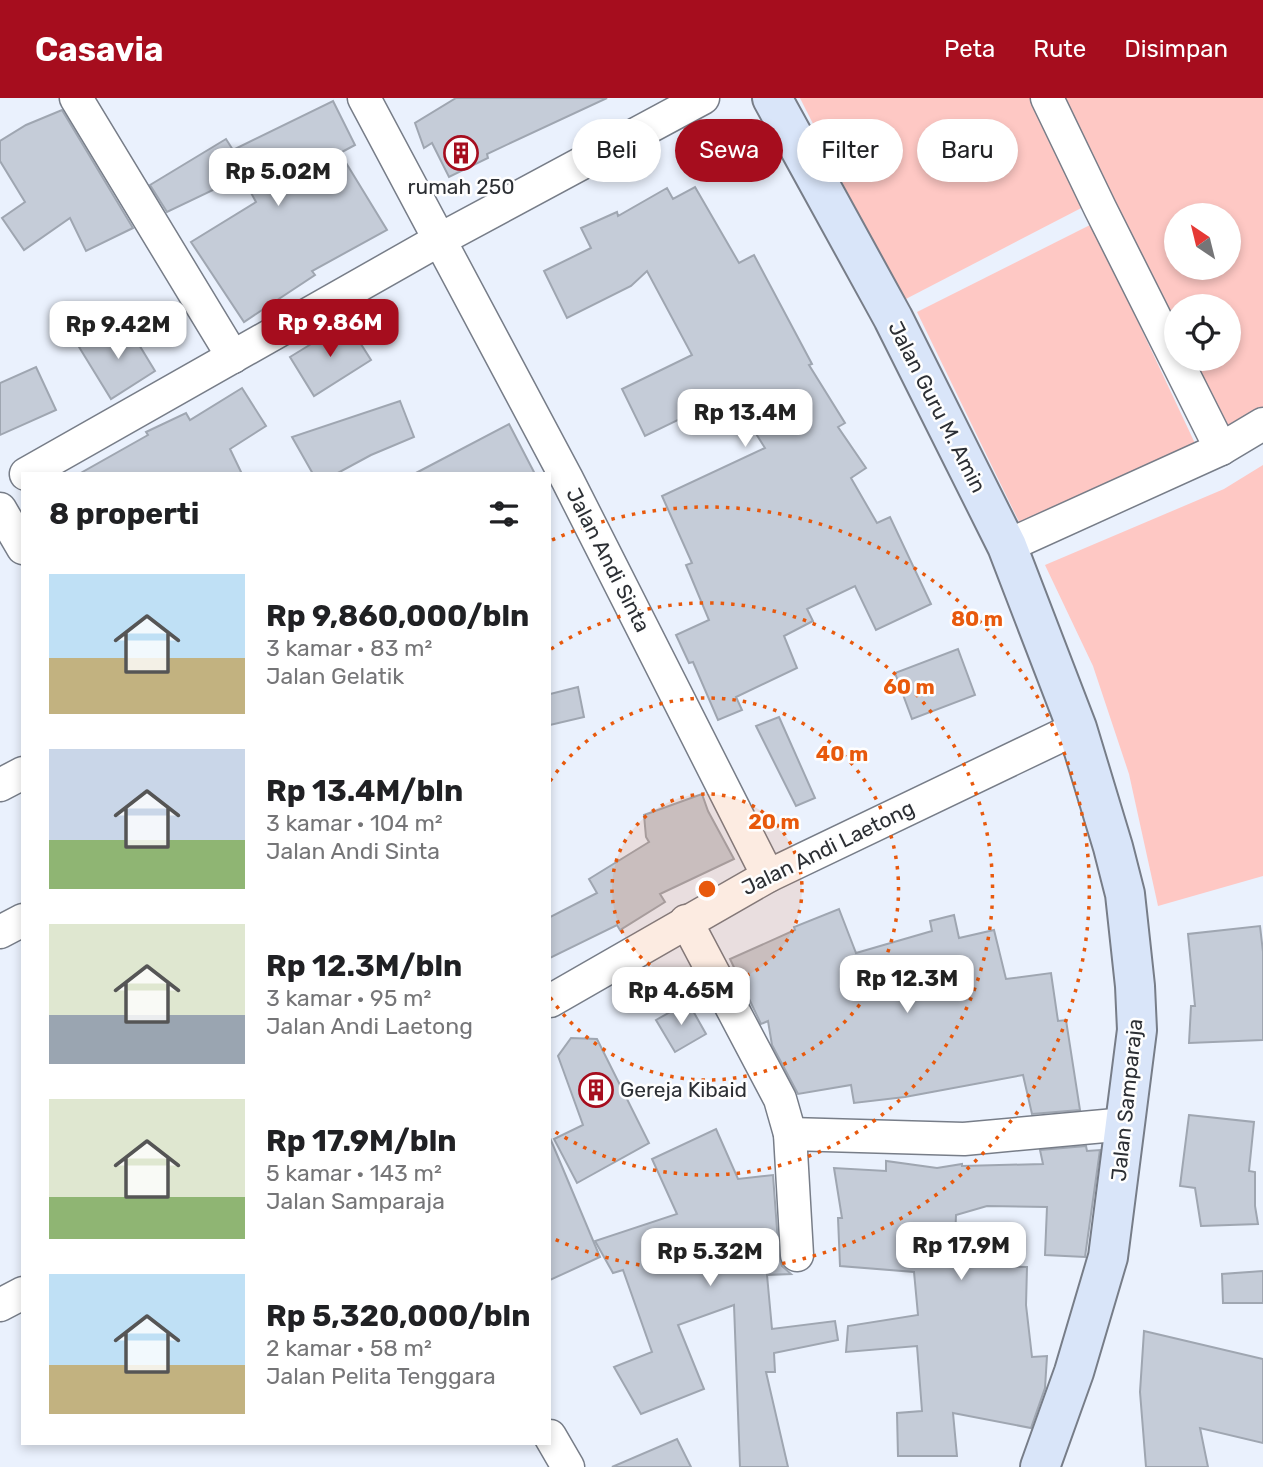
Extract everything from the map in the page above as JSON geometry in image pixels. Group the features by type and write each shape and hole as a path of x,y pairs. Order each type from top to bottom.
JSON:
{"main road":[{"name":"Jalan Guru M. Amin","path":"772,98 893,318 1007,546 1077,728"},
{"name":"Jalan Samparaja","path":"1040,1467 1074,1372 1108,1257 1137,1030 1125,894 1077,728"}],"street":[{"path":"76,98 233,357"},
{"name":"Jalan Andi Sinta","path":"364,98 567,479 768,876"},
{"path":"29,472 439,240 703,98"},
{"path":"1047,98 1221,449"},
{"path":"1007,546 1221,449 1263,424"},
{"path":"0,489 21,477"},
{"path":"0,509 21,545"},
{"name":"Jalan Andi Laetong","path":"551,1000 768,876 1077,728"},
{"path":"0,785 21,774"},
{"path":"0,932 21,921"},
{"path":"686,921 780,1098 790,1135 797,1255"},
{"path":"790,1135 964,1139 1126,1124"},
{"path":"0,1305 21,1294"},
{"path":"551,1438 568,1467"}],"shaded area":[{"path":"800,98 1037,98 1089,204 902,301 842,182 903,182 903,119 811,119"},
{"path":"1058,98 1263,98 1263,413 1218,440 1186,371 1241,371 1241,294 1164,294 1164,324"},
{"path":"1092,224 1200,454 1023,530 917,312"},
{"path":"1263,465 1263,876 1158,906 1129,774 1093,666 1045,565 1224,489"}],"building":[{"path":"456,98 607,98 487,154 488,158 449,177 432,143 424,148 415,123"},
{"path":"333,101 355,145 340,153 387,230 312,271 315,275 244,322 191,242 256,202 242,176 167,212 150,185 226,139 233,150"},
{"path":"62,110 133,228 86,251 70,218 24,250 2,218 25,202 0,161 0,141 26,125"},
{"path":"695,187 739,263 754,255 812,364 809,365 845,423 838,427 866,468 851,478 877,523 890,517 931,604 876,630 855,586 807,609 813,621 784,636 797,668 736,697 742,710 718,720 693,662 689,663 676,635 709,620 686,565 692,563 662,496 765,448 737,404 729,409 723,398 645,436 622,389 692,355 647,271 631,286 567,318 544,271 591,248 581,228 617,212 618,216 667,188 673,199"},
{"path":"347,322 371,360 314,396 290,357"},
{"path":"127,325 155,371 111,399 79,347"},
{"path":"36,367 56,410 0,435 0,383"},
{"path":"242,388 266,426 230,449 241,472 83,472 148,435 146,432 186,413 190,420"},
{"path":"400,401 414,437 340,472 312,472 292,437"},
{"path":"509,424 534,472 418,472"},
{"path":"958,649 975,695 912,719 895,673"},
{"path":"578,687 584,717 551,725 551,694"},
{"path":"779,717 815,798 796,806 756,726"},
{"path":"702,794 708,811 734,859 660,894 665,902 620,930 617,925 551,958 551,916 597,893 589,879 649,842 644,815"},
{"path":"839,909 856,953 932,931 930,921 954,915 959,938 994,930 1006,979 1051,973 1058,1021 1066,1020 1080,1110 1032,1114 1023,1075 905,1097 854,1103 851,1085 798,1094 772,1045 768,1021 761,1024 730,959 795,930 794,927"},
{"path":"1260,926 1263,952 1263,1040 1189,1043 1191,1006 1195,1006 1188,934"},
{"path":"688,1002 706,1034 675,1052 656,1020"},
{"name":"Gereja Kibaid","path":"571,1038 597,1039 649,1143 577,1183 554,1139 583,1125 558,1056"},
{"path":"1189,1115 1254,1122 1249,1171 1255,1172 1258,1224 1201,1226 1195,1188 1180,1186"},
{"path":"716,1129 738,1179 773,1175 779,1256 782,1266 791,1274 767,1275 772,1329 835,1321 838,1340 774,1353 775,1372 766,1372 788,1467 740,1467 734,1305 678,1325 704,1389 641,1414 614,1367 652,1352 623,1270 613,1273 595,1241 677,1214 652,1159"},
{"path":"551,1140 600,1257 551,1280"},
{"path":"1086,1146 1087,1151 1100,1150 1085,1257 1045,1255 1047,1207 987,1206 956,1215 954,1265 1027,1267 1026,1305 1032,1357 1047,1356 1045,1388 1031,1428 953,1413 957,1456 898,1456 897,1413 922,1411 917,1346 846,1352 848,1326 918,1315 914,1272 840,1266 838,1218 842,1218 834,1168 886,1171 886,1161 937,1168 962,1164 1043,1164 1040,1150"},
{"path":"1263,1271 1263,1303 1223,1303 1222,1274"},
{"path":"1144,1331 1263,1359 1263,1443 1200,1428 1208,1467 1146,1467 1140,1392"},
{"path":"677,1439 691,1467 612,1467"}],"place":[{"name":"rumah 250","path":"461,153"},
{"name":"Gereja Kibaid","path":"596,1090"}]}
